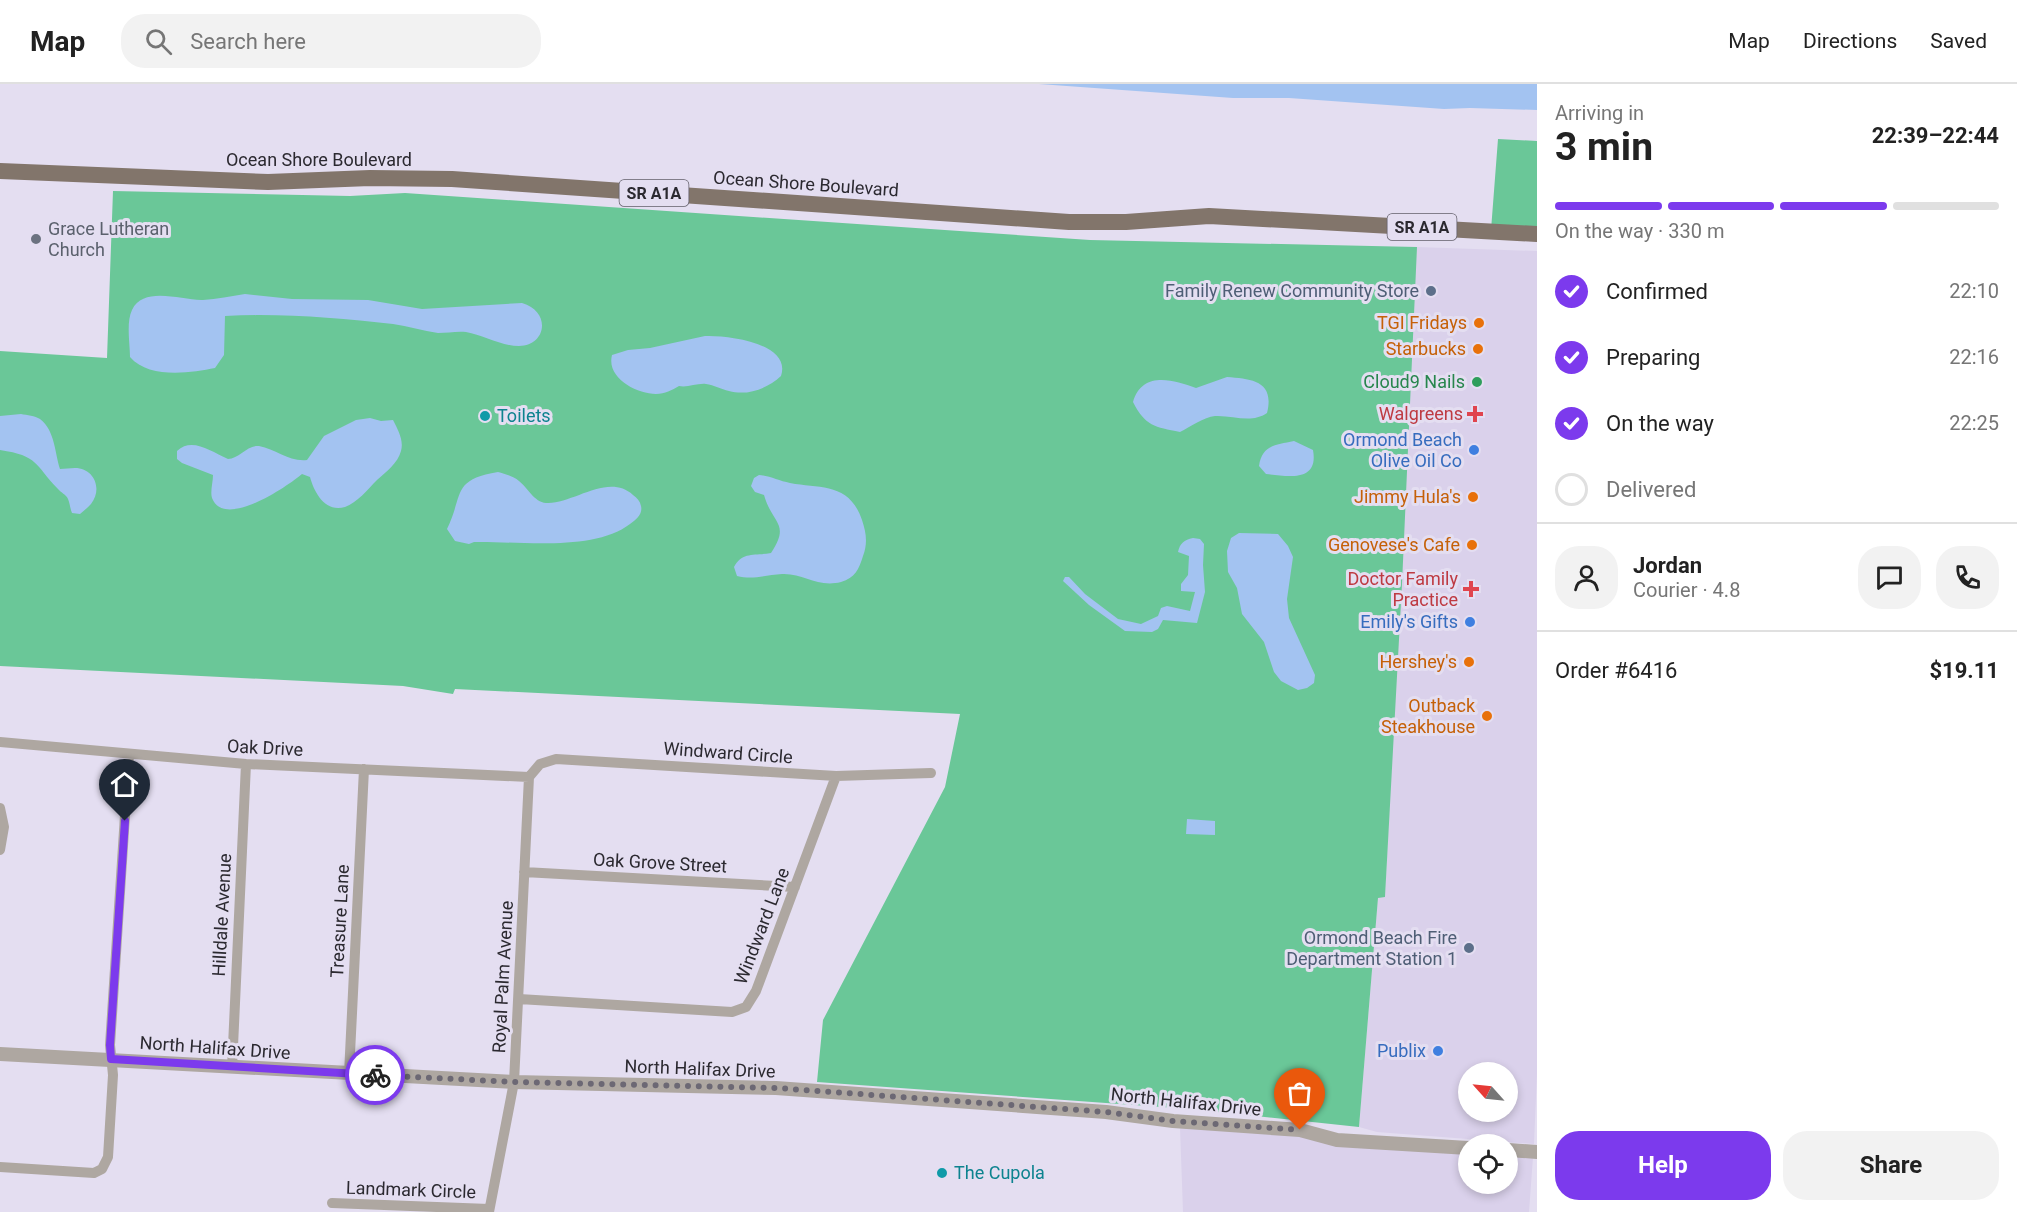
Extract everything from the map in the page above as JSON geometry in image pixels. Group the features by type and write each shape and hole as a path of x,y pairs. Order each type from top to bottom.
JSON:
{"main road":[{"name":"Ocean Shore Boulevard","path":"0,171 268,182 370,178 452,179 1069,222 1126,222 1209,216 1537,234"}],"street":[{"name":"Oak Drive","path":"0,742 246,764 529,777"},
{"path":"0,1167 88,1174 98,1172 106,1164 109,1150 113,1075 110,1045 129,754"},
{"name":"Windward Circle","path":"529,777 540,764 556,759 836,776 931,773"},
{"name":"Hilldale Avenue","path":"232,1068 246,764"},
{"name":"Treasure Lane","path":"349,1074 364,769"},
{"name":"Windward Lane","path":"519,999 732,1012 746,1007 756,991 836,776"},
{"name":"Royal Palm Avenue","path":"489,1210 514,1082 529,777"},
{"path":"0,808 4,827 0,850"},
{"name":"Oak Grove Street","path":"524,872 795,887"},
{"name":"North Halifax Drive","path":"0,1054 514,1082 777,1088 1106,1112 1173,1121 1300,1130 1337,1140 1458,1147"},
{"path":"1518,1151 1537,1152"},
{"name":"Landmark Circle","path":"332,1203 489,1210"}],"shaded area":[{"path":"1416,247 1537,251 1537,1073 1534,1144 1518,1143 1518,1134 1458,1134 1458,1138 1377,1132 1359,1127 1378,897 1385,897"},
{"path":"1180,1127 1299,1135 1458,1152 1458,1194 1518,1194 1518,1156 1533,1157 1529,1212 1183,1212"}],"green space":[{"path":"1498,139 1537,141 1537,234 1491,230"},
{"path":"113,191 350,196 405,193 1090,240 1417,247 1385,897 1378,898 1359,1127 1189,1109 817,1082 823,1020 945,787 960,714 455,689 453,694 403,686 0,666 0,351 107,358"}],"water":[{"path":"1039,84 1537,84 1537,110 1444,109 1289,98 1233,98"},
{"path":"245,294 292,299 368,300 422,309 522,303 532,307 538,314 542,328 535,341 519,346 466,332 438,333 372,322 288,316 225,316 224,355 215,368 170,373 148,369 130,357 130,315 138,302 145,298 164,296 203,300"},
{"path":"705,336 728,337 755,343 768,349 777,356 782,365 781,376 770,385 750,392 736,392 703,384 679,386 665,393 656,394 632,388 618,377 611,363 612,355 628,350 650,348"},
{"path":"1227,377 1253,381 1264,388 1269,402 1267,413 1248,419 1215,416 1180,432 1164,429 1147,421 1133,402 1143,385 1151,382 1168,380 1196,388"},
{"path":"21,414 40,419 49,429 60,469 82,469 92,475 95,480 95,498 80,514 72,513 67,497 35,462 22,455 0,450 0,416"},
{"path":"370,418 381,421 393,420 399,431 401,451 391,467 358,499 345,507 338,508 326,504 314,489 310,477 302,474 271,495 242,508 219,507 211,496 213,475 177,459 177,451 189,445 195,445 228,459 259,446 294,459 307,460 324,436 356,420"},
{"path":"1294,441 1313,450 1314,461 1311,468 1300,475 1266,474 1259,466 1266,450"},
{"path":"498,472 517,479 535,497 546,503 601,488 623,489 636,497 641,504 641,512 635,521 615,533 576,542 474,542 469,544 455,541 447,529 461,490 473,479"},
{"path":"759,475 790,483 823,487 842,493 850,499 862,520 866,538 866,547 858,569 853,575 841,582 832,583 818,582 790,574 737,576 734,567 741,558 771,553 779,535 780,529 764,495 755,492 751,486 754,478"},
{"path":"1239,533 1278,534 1288,546 1293,557 1287,599 1289,618 1315,675 1314,683 1307,688 1298,690 1281,681 1274,672 1264,642 1242,614 1237,588 1228,572 1227,551 1231,538"},
{"path":"1193,538 1200,539 1204,544 1205,592 1197,623 1163,620 1158,629 1152,632 1125,631 1089,605 1063,581 1065,577 1069,577 1085,594 1118,619 1141,624 1158,616 1161,608 1167,606 1190,611 1195,592 1181,591 1181,584 1188,575 1189,556 1178,552 1183,542"},
{"path":"1187,819 1215,821 1215,835 1186,834"}],"way so far":[{"path":"375,1075 514,1082 777,1088 1106,1112 1173,1121 1300,1130"}],"place":[{"name":"Grace Lutheran Church","path":"36,239"},
{"name":"Family Renew Community Store","path":"1431,291"},
{"name":"TGI Fridays","path":"1479,323"},
{"name":"Starbucks","path":"1478,349"},
{"name":"Cloud9 Nails","path":"1477,382"},
{"name":"Walgreens","path":"1475,414"},
{"name":"Toilets","path":"485,416"},
{"name":"Ormond Beach Olive Oil Co","path":"1474,450"},
{"name":"Jimmy Hula's","path":"1473,497"},
{"name":"Genovese's Cafe","path":"1472,545"},
{"name":"Doctor Family Practice","path":"1471,589"},
{"name":"Emily's Gifts","path":"1470,622"},
{"name":"Hershey's","path":"1469,662"},
{"name":"Outback Steakhouse","path":"1487,716"},
{"name":"Ormond Beach Fire Department Station 1","path":"1469,948"},
{"name":"Publix","path":"1438,1051"},
{"name":"The Cupola","path":"942,1173"}],"route":[{"path":"125,821 110,1045 111,1059 375,1075"}]}
